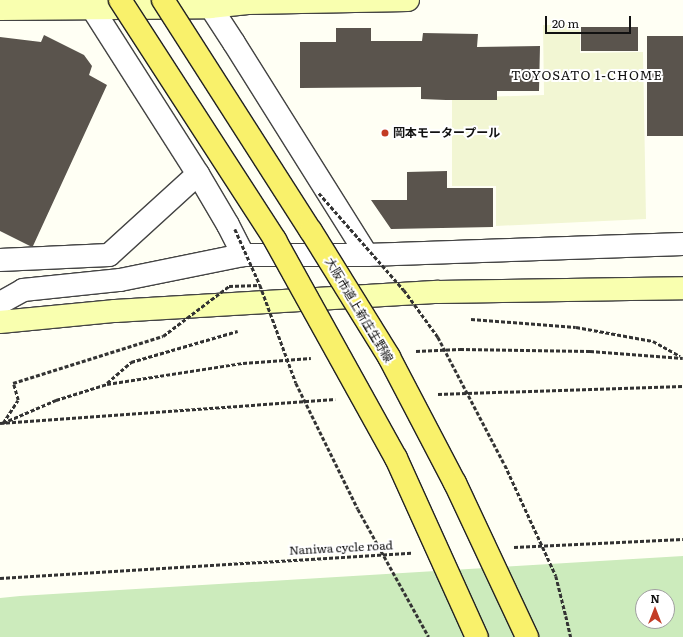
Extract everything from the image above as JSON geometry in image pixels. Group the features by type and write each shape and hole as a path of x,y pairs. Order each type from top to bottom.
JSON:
{"main road":[{"path":"120,0 275,240 396,458 477,637"},
{"name":"大阪市道上新庄生野線","path":"163,0 311,231 388,357 455,484 527,637"}],"street":[{"path":"0,9 90,4 408,0"},
{"path":"208,3 367,255"},
{"path":"90,4 198,174 228,225 243,255"},
{"path":"0,260 109,255 198,174"},
{"path":"0,303 23,290 120,280 243,255 367,255 683,244"},
{"path":"0,322 115,312 438,292 683,288"}],"path":[{"path":"319,192 404,290 438,337 505,465 556,576 571,637"},
{"path":"3,423 18,400 13,383 163,336 229,286 260,285 296,383 358,509 429,637"},
{"path":"408,307 424,310"},
{"path":"470,319 576,327 653,341 683,358"},
{"path":"272,322 280,320"},
{"path":"107,384 131,362 242,330"},
{"path":"507,547 683,539"},
{"name":"Naniwa cycle road","path":"0,578 412,553"}],"green space":[{"path":"543,25 580,25 580,53 643,52 646,219 496,226 496,186 452,186 452,98 544,95"},
{"path":"683,556 683,637 0,637 0,598"}],"building":[{"path":"581,27 638,27 638,51 581,51"},
{"path":"336,28 371,28 371,41 422,41 423,33 478,34 477,47 540,46 539,91 497,91 497,100 446,100 421,99 421,87 300,88 300,42 336,42"},
{"path":"44,35 84,55 92,66 89,75 107,85 33,246 30,246 0,231 0,37 41,42"},
{"path":"647,36 683,36 683,136 647,136"},
{"path":"447,171 447,188 493,188 493,227 391,229 371,200 407,200 407,172"}],"place":[{"name":"岡本モータープール","path":"385,133"}],"district":[{"name":"TOYOSATO 1-CHOME","path":"587,75"}]}
